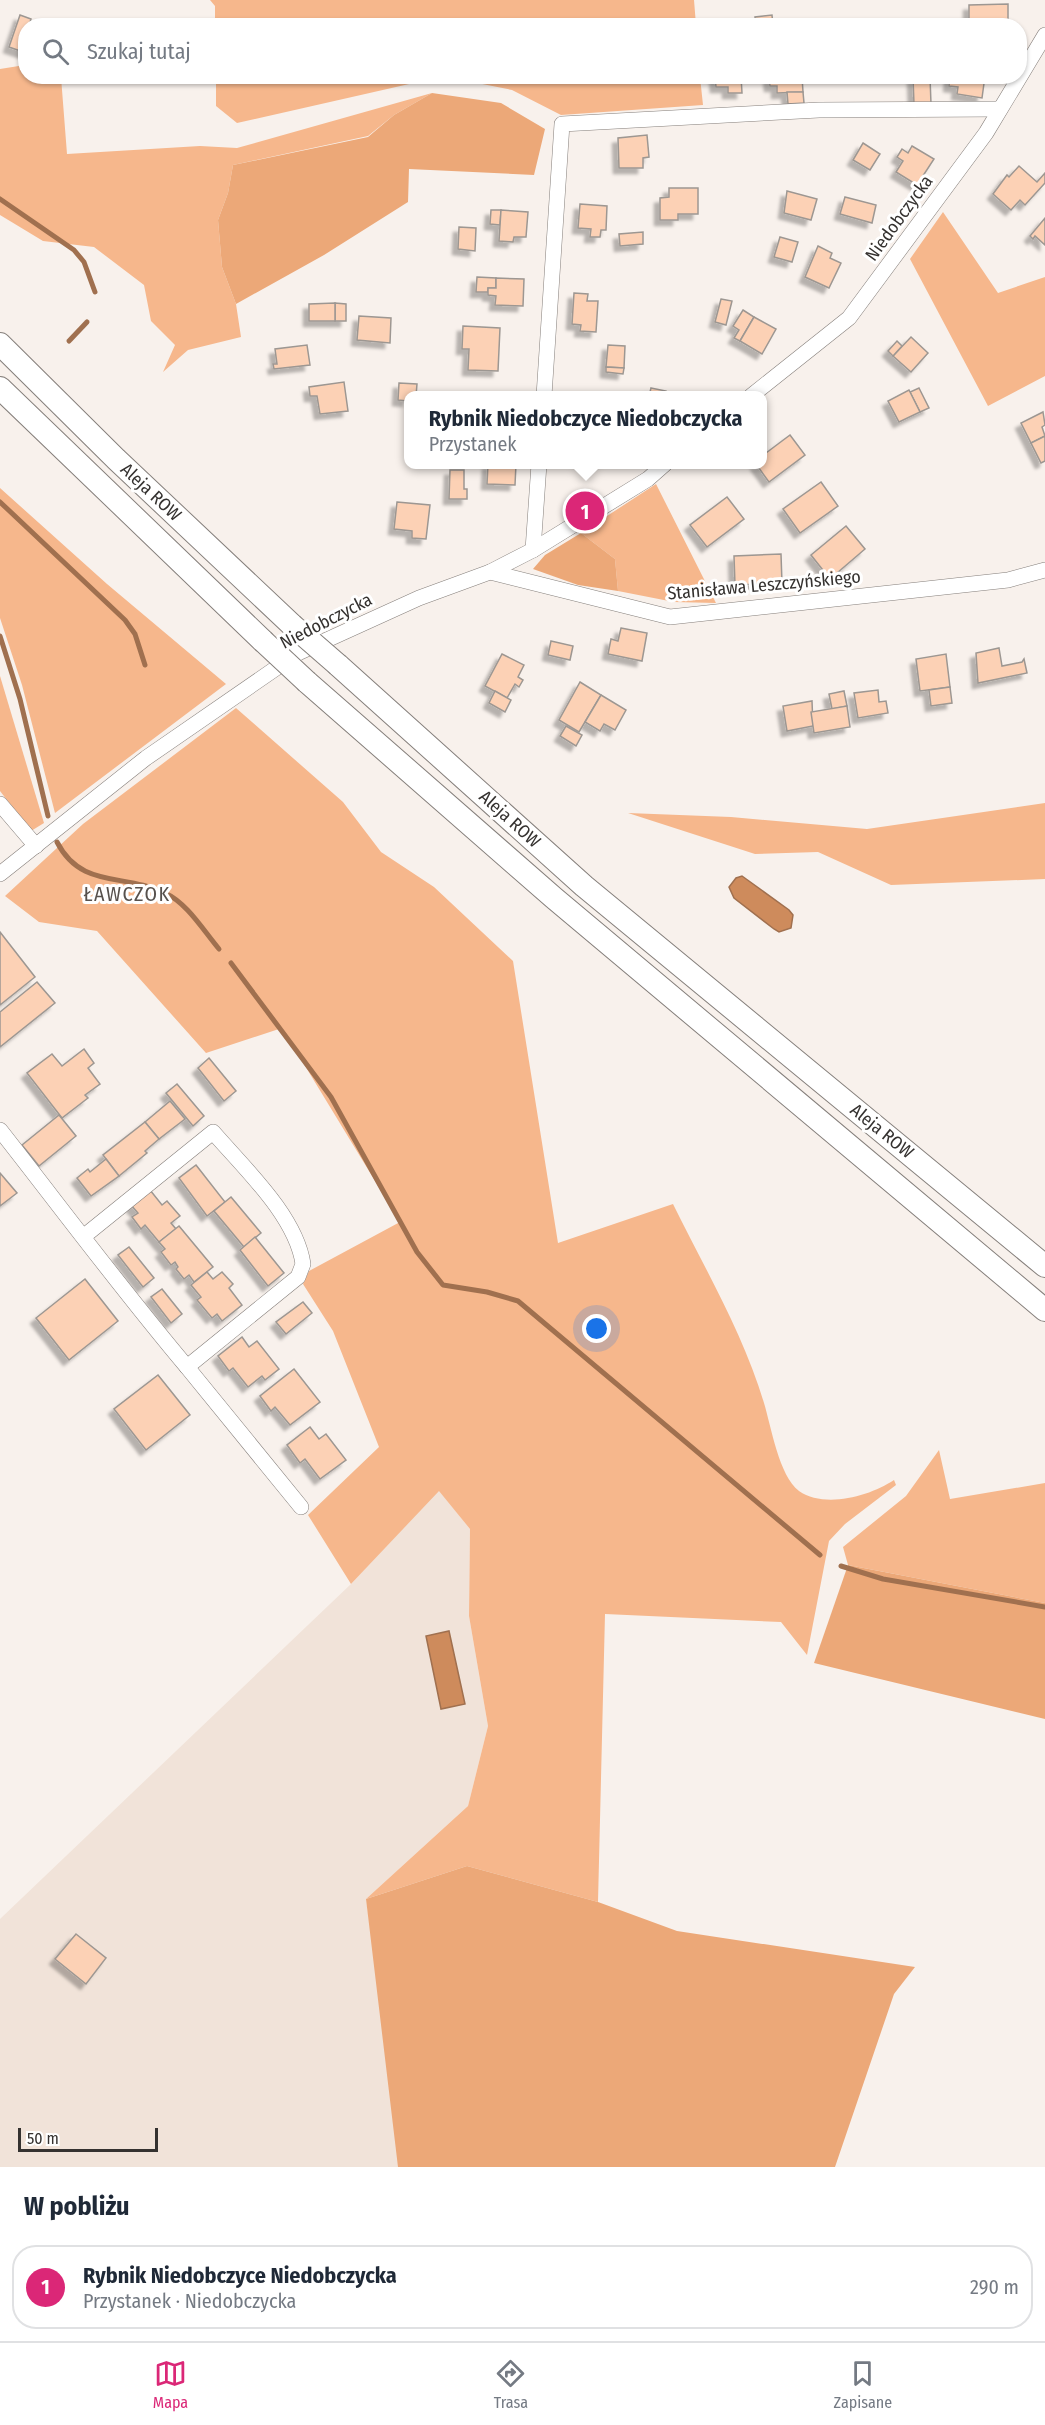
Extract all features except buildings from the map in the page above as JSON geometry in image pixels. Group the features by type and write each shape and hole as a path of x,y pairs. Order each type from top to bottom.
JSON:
{"main road":[{"name":"Aleja ROW","path":"0,344 116,459 292,625 584,886 1045,1266"},
{"name":"Aleja ROW","path":"0,388 307,682 554,898 1045,1310"}],"street":[{"name":"Niedobczycka","path":"1027,65 1045,35"},
{"name":"Niedobczycka","path":"758,391 849,318 986,133 1015,84"},
{"path":"544,391 562,124 819,110 1000,109"},
{"path":"533,550 539,469"},
{"name":"Niedobczycka","path":"0,874 146,758 298,653 419,598 490,572 533,550 648,479 660,469"},
{"name":"Stanisława Leszczyńskiego","path":"490,572 670,616 1008,580 1045,570"},
{"path":"0,804 36,846"},
{"path":"0,1130 83,1237 301,1507"},
{"path":"83,1237 213,1132 272,1202 294,1236 302,1256 302,1271 291,1284 187,1367"}],"shaded area":[{"path":"210,0 694,0 695,18 215,18 215,6"},
{"path":"18,66 18,84 62,84 67,154 200,146 237,148 432,93 394,115 368,136 233,165 228,193 218,220 222,267 236,304 241,337 188,350 163,372 175,345 151,321 144,285 94,247 43,241 0,215 0,69"},
{"path":"216,84 409,84 237,123 216,106"},
{"path":"482,84 701,84 703,105 561,115 512,90"},
{"path":"432,93 501,103 545,129 534,175 409,169 408,202 324,255 236,304 222,267 218,220 228,193 233,165 368,137 394,115"},
{"path":"943,212 998,293 1045,277 1045,376 988,406 910,259"},
{"path":"656,484 716,603 674,602 618,591 615,559 581,533"},
{"path":"0,488 107,584 226,684 55,813 22,685 0,618"},
{"path":"581,533 615,559 618,591 578,585 533,569 545,555"},
{"path":"0,676 44,823 31,831 0,791"},
{"path":"236,708 343,802 381,852 434,887 513,961 558,1243 673,1204 723,1302 745,1352 764,1403 781,1463 792,1484 799,1491 810,1496 834,1500 873,1491 894,1480 896,1485 845,1524 829,1541 807,1655 781,1622 605,1614 598,1902 467,1866 366,1899 468,1806 488,1726 469,1616 470,1529 439,1491 351,1584 308,1515 379,1447 333,1331 303,1284 309,1271 400,1222 282,1028 206,1053 97,931 39,922 5,896 83,824"},
{"path":"1045,803 1045,879 891,885 818,852 755,854 628,813 731,817 867,829"},
{"path":"742,876 789,910 793,915 791,928 779,932 734,898 729,887 736,878"},
{"path":"939,1450 950,1499 1045,1483 1045,1603 848,1565 843,1547 906,1496"},
{"path":"439,1490 470,1529 469,1616 488,1726 468,1806 366,1899 403,2167 0,2167 0,1919 351,1584"},
{"path":"848,1565 1045,1603 1045,1719 814,1663"},
{"path":"449,1631 465,1704 441,1709 426,1636"},
{"path":"467,1866 598,1902 677,1931 915,1967 894,1994 835,2167 398,2167 366,1899"}],"waterway":[{"path":"0,199 74,250 84,262 95,292"},
{"path":"69,341 87,322"},
{"path":"0,502 125,620 135,634 145,665"},
{"path":"0,636 20,699 48,816"},
{"path":"57,842 67,857 78,867 91,874 150,887 173,897 188,910 219,949"},
{"path":"231,963 331,1097 417,1252 443,1285 487,1292 518,1301 820,1555"},
{"path":"841,1566 883,1579 1045,1607"}],"place":[{"name":"Rybnik Niedobczyce Niedobczycka","path":"585,511"}],"district":[{"name":"ŁAWCZOK","path":"127,894"}]}
